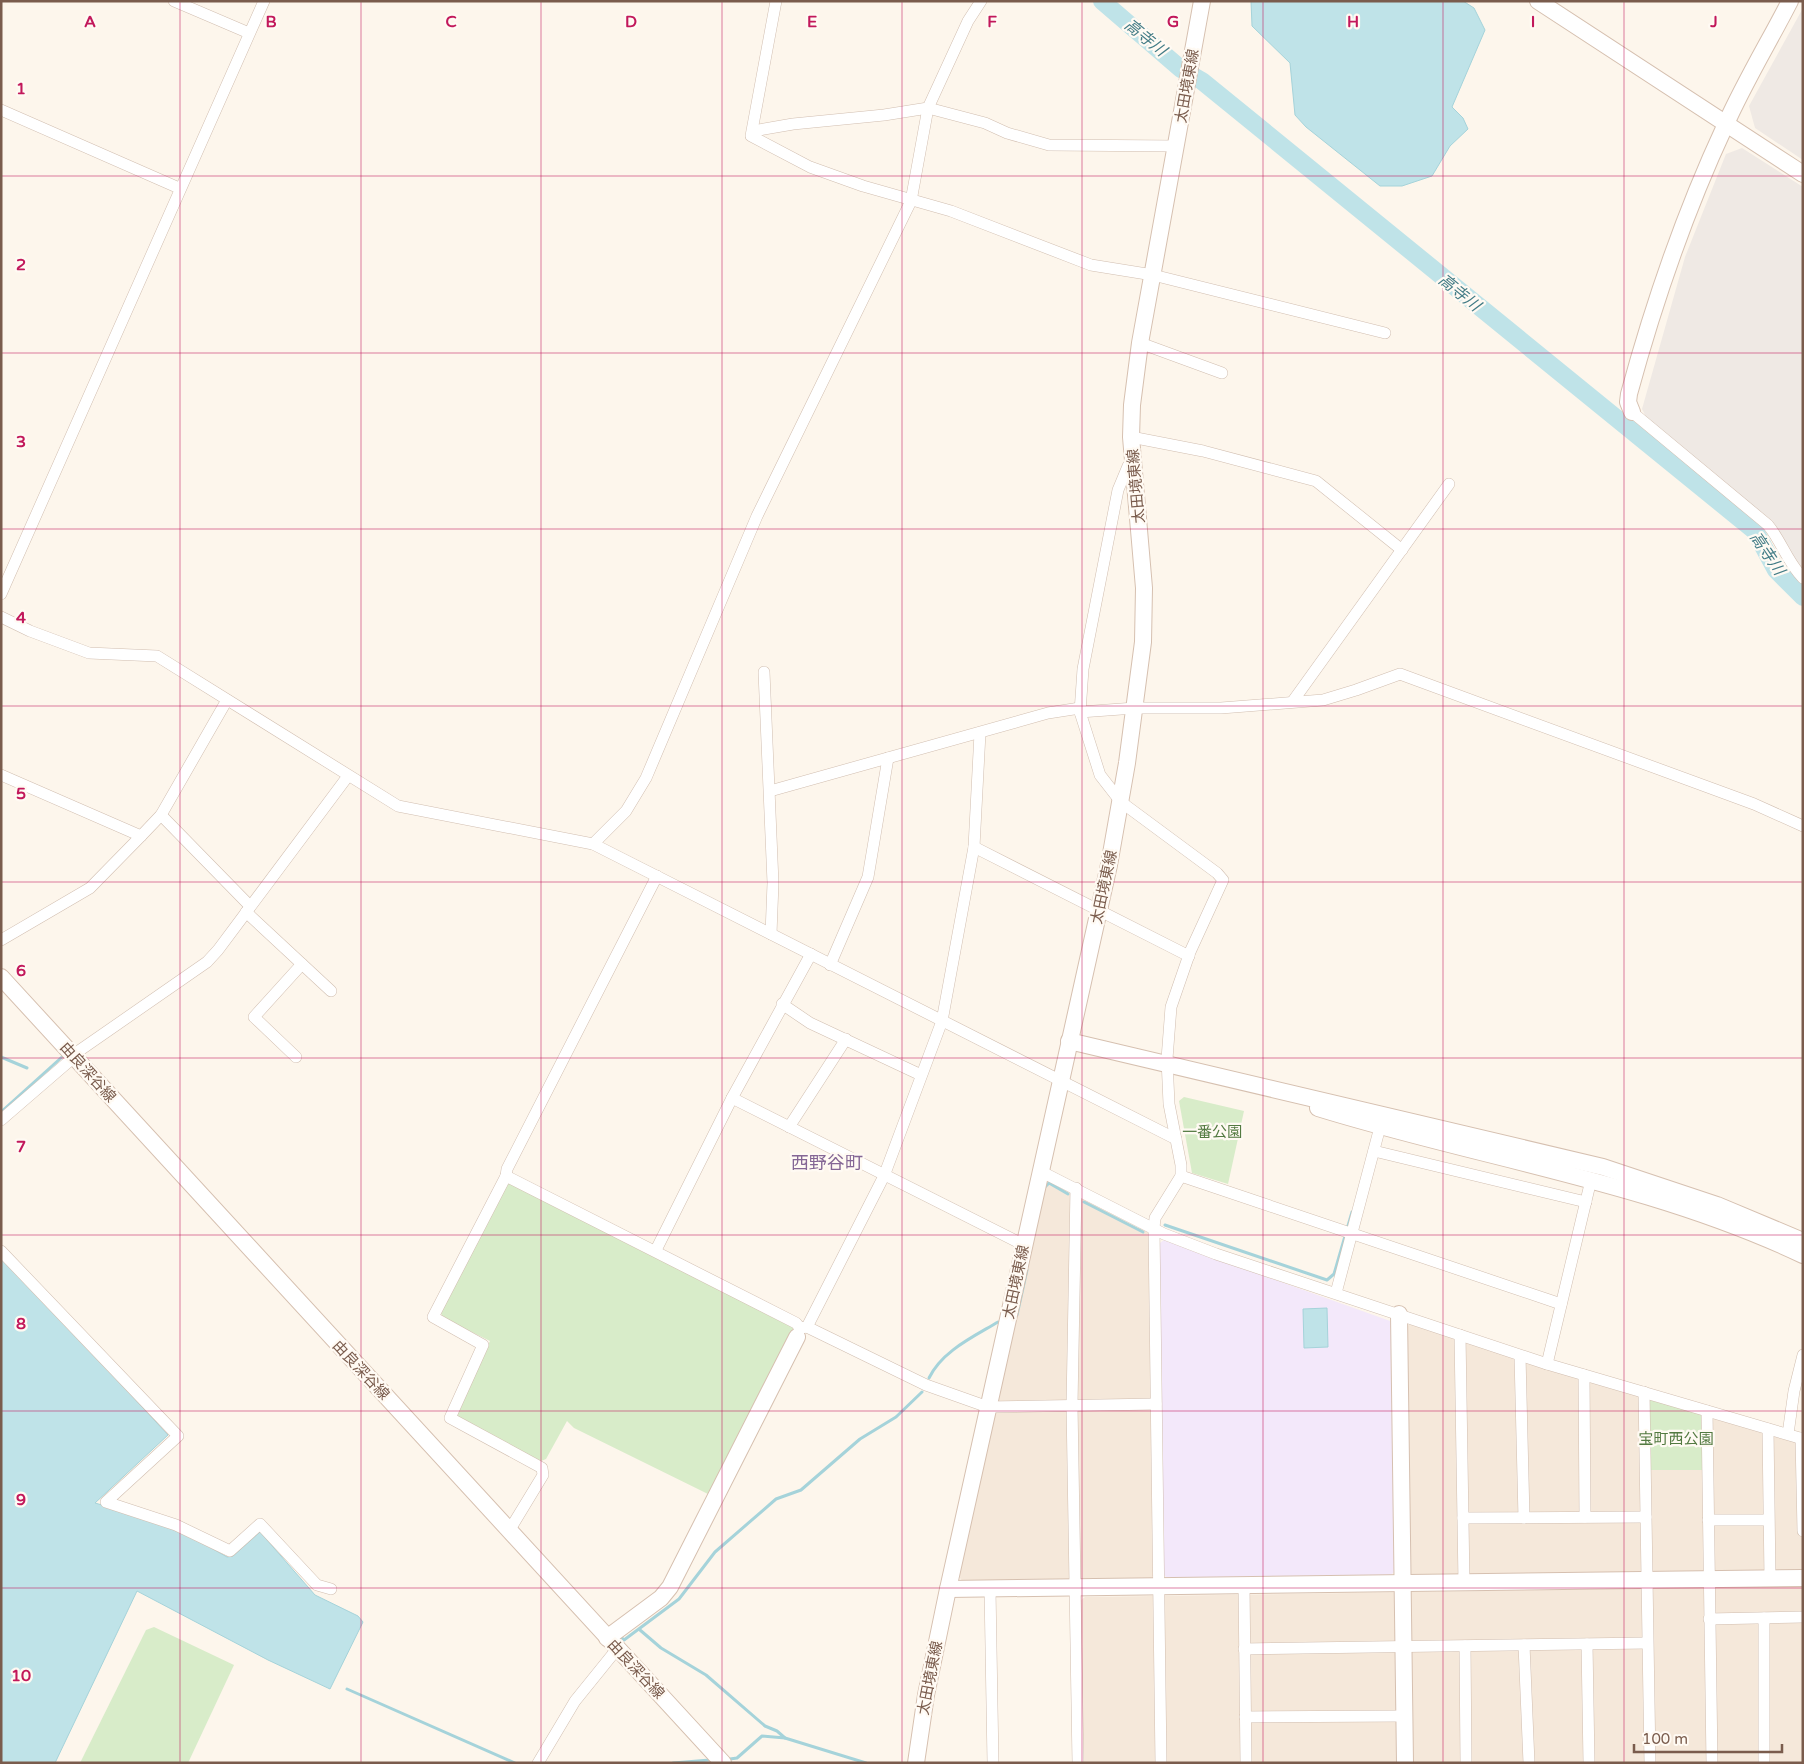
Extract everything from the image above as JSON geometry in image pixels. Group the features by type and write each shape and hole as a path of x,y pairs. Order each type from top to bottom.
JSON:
{"street":[{"path":"174,1 249,33"},
{"path":"1,594 179,188 264,1"},
{"path":"776,1 750,136 810,167 911,201 958,214 1091,265 1153,275 1385,333"},
{"path":"593,844 626,811 646,778 758,516 911,201 928,108 968,21 981,1"},
{"name":"太田境東線","path":"916,1763 926,1695 948,1589 1099,911 1121,802 1143,642 1144,588 1131,436 1132,405 1140,343 1177,146 1201,1"},
{"path":"1538,1 1803,174"},
{"path":"1790,1 1726,124 1682,225 1647,327 1628,402 1632,412 1768,525 1776,535 1788,562 1803,578"},
{"path":"752,132 836,118 884,115 928,108 985,123 1007,133 1049,145 1177,146"},
{"path":"1,110 179,188"},
{"path":"1140,343 1222,373"},
{"path":"1131,436 1203,451 1316,481 1402,550"},
{"path":"1134,461 1128,466 1118,490 1083,669 1080,710 1100,775 1121,802 1217,873 1222,880 1189,956 1171,1007 1173,1064 1169,1104 1181,1164 1181,1176 1155,1218 1154,1228 1161,1763"},
{"path":"1293,701 1449,484"},
{"path":"1,617 30,631 89,653 158,656 398,806 593,844 1176,1139"},
{"path":"764,672 773,883 771,934"},
{"path":"770,791 1048,713 1135,708 1221,708 1323,700 1400,674 1754,804 1803,826"},
{"path":"1,940 90,888 161,815 227,700"},
{"path":"538,1763 612,1644 661,1598 670,1587 801,1331 884,1176 942,1021 974,847 980,733"},
{"path":"830,965 868,877 888,758"},
{"path":"1,775 141,836"},
{"path":"1,1120 73,1056 207,962 348,776"},
{"path":"161,815 248,909 331,991"},
{"path":"974,847 1189,956"},
{"path":"509,1531 542,1475 542,1468 450,1418 483,1345 433,1317 657,876"},
{"path":"656,1250 732,1098 811,954"},
{"path":"296,1057 254,1017 302,964"},
{"name":"由良深谷線","path":"1,977 723,1763"},
{"path":"782,1004 810,1022 921,1075"},
{"path":"789,1127 846,1040"},
{"path":"1069,1041 1603,1167 1716,1205 1803,1241"},
{"path":"1173,1064 1380,1128 1591,1180 1682,1206 1747,1230 1803,1255"},
{"path":"732,1098 1024,1245"},
{"path":"1336,1293 1380,1128"},
{"path":"1374,1151 1586,1202"},
{"path":"1040,1171 1154,1228 1216,1254 1520,1356 1802,1438 1803,1530"},
{"path":"506,1176 656,1250 796,1323 801,1331 926,1385 988,1407 1156,1404"},
{"path":"1181,1176 1562,1304"},
{"path":"1547,1364 1591,1180"},
{"path":"1076,1188 1072,1405 1078,1763"},
{"path":"1,1251 178,1436 106,1502 176,1525 230,1551 260,1524 317,1584 331,1589"},
{"path":"1398,1314 1405,1763"},
{"path":"1460,1335 1464,1583"},
{"path":"1520,1356 1524,1518"},
{"path":"1788,1434 1794,1391 1803,1356"},
{"path":"1584,1375 1585,1517"},
{"path":"1644,1392 1650,1763"},
{"path":"1707,1410 1712,1763"},
{"path":"1768,1428 1770,1579"},
{"path":"1464,1518 1646,1517"},
{"path":"1708,1520 1768,1520"},
{"path":"948,1589 1803,1578"},
{"path":"1244,1585 1246,1763"},
{"path":"990,1589 993,1763"},
{"path":"1709,1619 1803,1617"},
{"path":"1764,1618 1764,1763"},
{"path":"1244,1649 1647,1643"},
{"path":"1587,1644 1588,1763"},
{"path":"1524,1645 1528,1763"},
{"path":"1466,1646 1466,1763"},
{"path":"1245,1718 1404,1716"}],"shaded area":[{"path":"1803,8 1803,160 1755,128 1749,106"},
{"path":"1742,148 1803,187 1803,571 1794,562 1772,522 1646,417 1642,409 1685,257 1726,154"},
{"path":"1051,1182 1138,1228 1144,1227 1149,1232 1153,1576 1148,1581 966,1585 959,1577 1044,1185"},
{"path":"1164,1240 1393,1322 1395,1571 1390,1576 1169,1580 1164,1575 1157,1245"},
{"path":"1410,1324 1803,1444 1803,1571 1414,1577 1407,1572 1404,1329"},
{"path":"1803,1586 1803,1763 1081,1763 1080,1601 1085,1597"}],"green space":[{"name":"一番公園","path":"1184,1097 1244,1111 1228,1184 1192,1173 1179,1101"},
{"path":"511,1182 794,1328 708,1494 574,1428 567,1421 546,1459 541,1461 456,1417 455,1412 490,1341 443,1318 441,1313 507,1183"},
{"name":"宝町西公園","path":"1644,1392 1707,1411 1707,1470 1645,1470"},
{"path":"154,1627 234,1665 188,1763 80,1763 146,1630"}],"water":[{"path":"1251,1 1463,1 1474,8 1485,30 1452,107 1463,118 1468,129 1450,146 1432,176 1402,186 1380,186 1306,127 1295,115 1290,63 1252,26"},
{"path":"1,1254 168,1435 95,1503 171,1525 227,1557 233,1556 260,1532 315,1595 358,1616 363,1622 330,1689 268,1660 137,1591 55,1763 1,1763"},
{"path":"1327,1308 1328,1347 1304,1348 1303,1309"}],"waterway":[{"name":"高寺川","path":"1102,1 1181,69 1202,81 1755,531 1776,570 1803,597"},
{"path":"1,1057 27,1068"},
{"path":"1,1112 62,1057"},
{"path":"1044,1188 1049,1183 1068,1194"},
{"path":"1084,1202 1143,1232"},
{"path":"1165,1225 1327,1280 1334,1274 1352,1212"},
{"path":"1017,1315 1027,1270"},
{"path":"929,1378 935,1368 950,1352 998,1322"},
{"path":"620,1636 624,1640 679,1599 715,1552 776,1499 801,1490 860,1439 896,1417 922,1392"},
{"path":"640,1630 661,1648 706,1675 765,1726 777,1731 785,1738"},
{"path":"347,1689 515,1763"},
{"path":"730,1759 737,1758 762,1736 785,1738 866,1763"},
{"path":"673,1763 710,1760"}],"district":[{"name":"西野谷町","path":"827,1163"}]}
